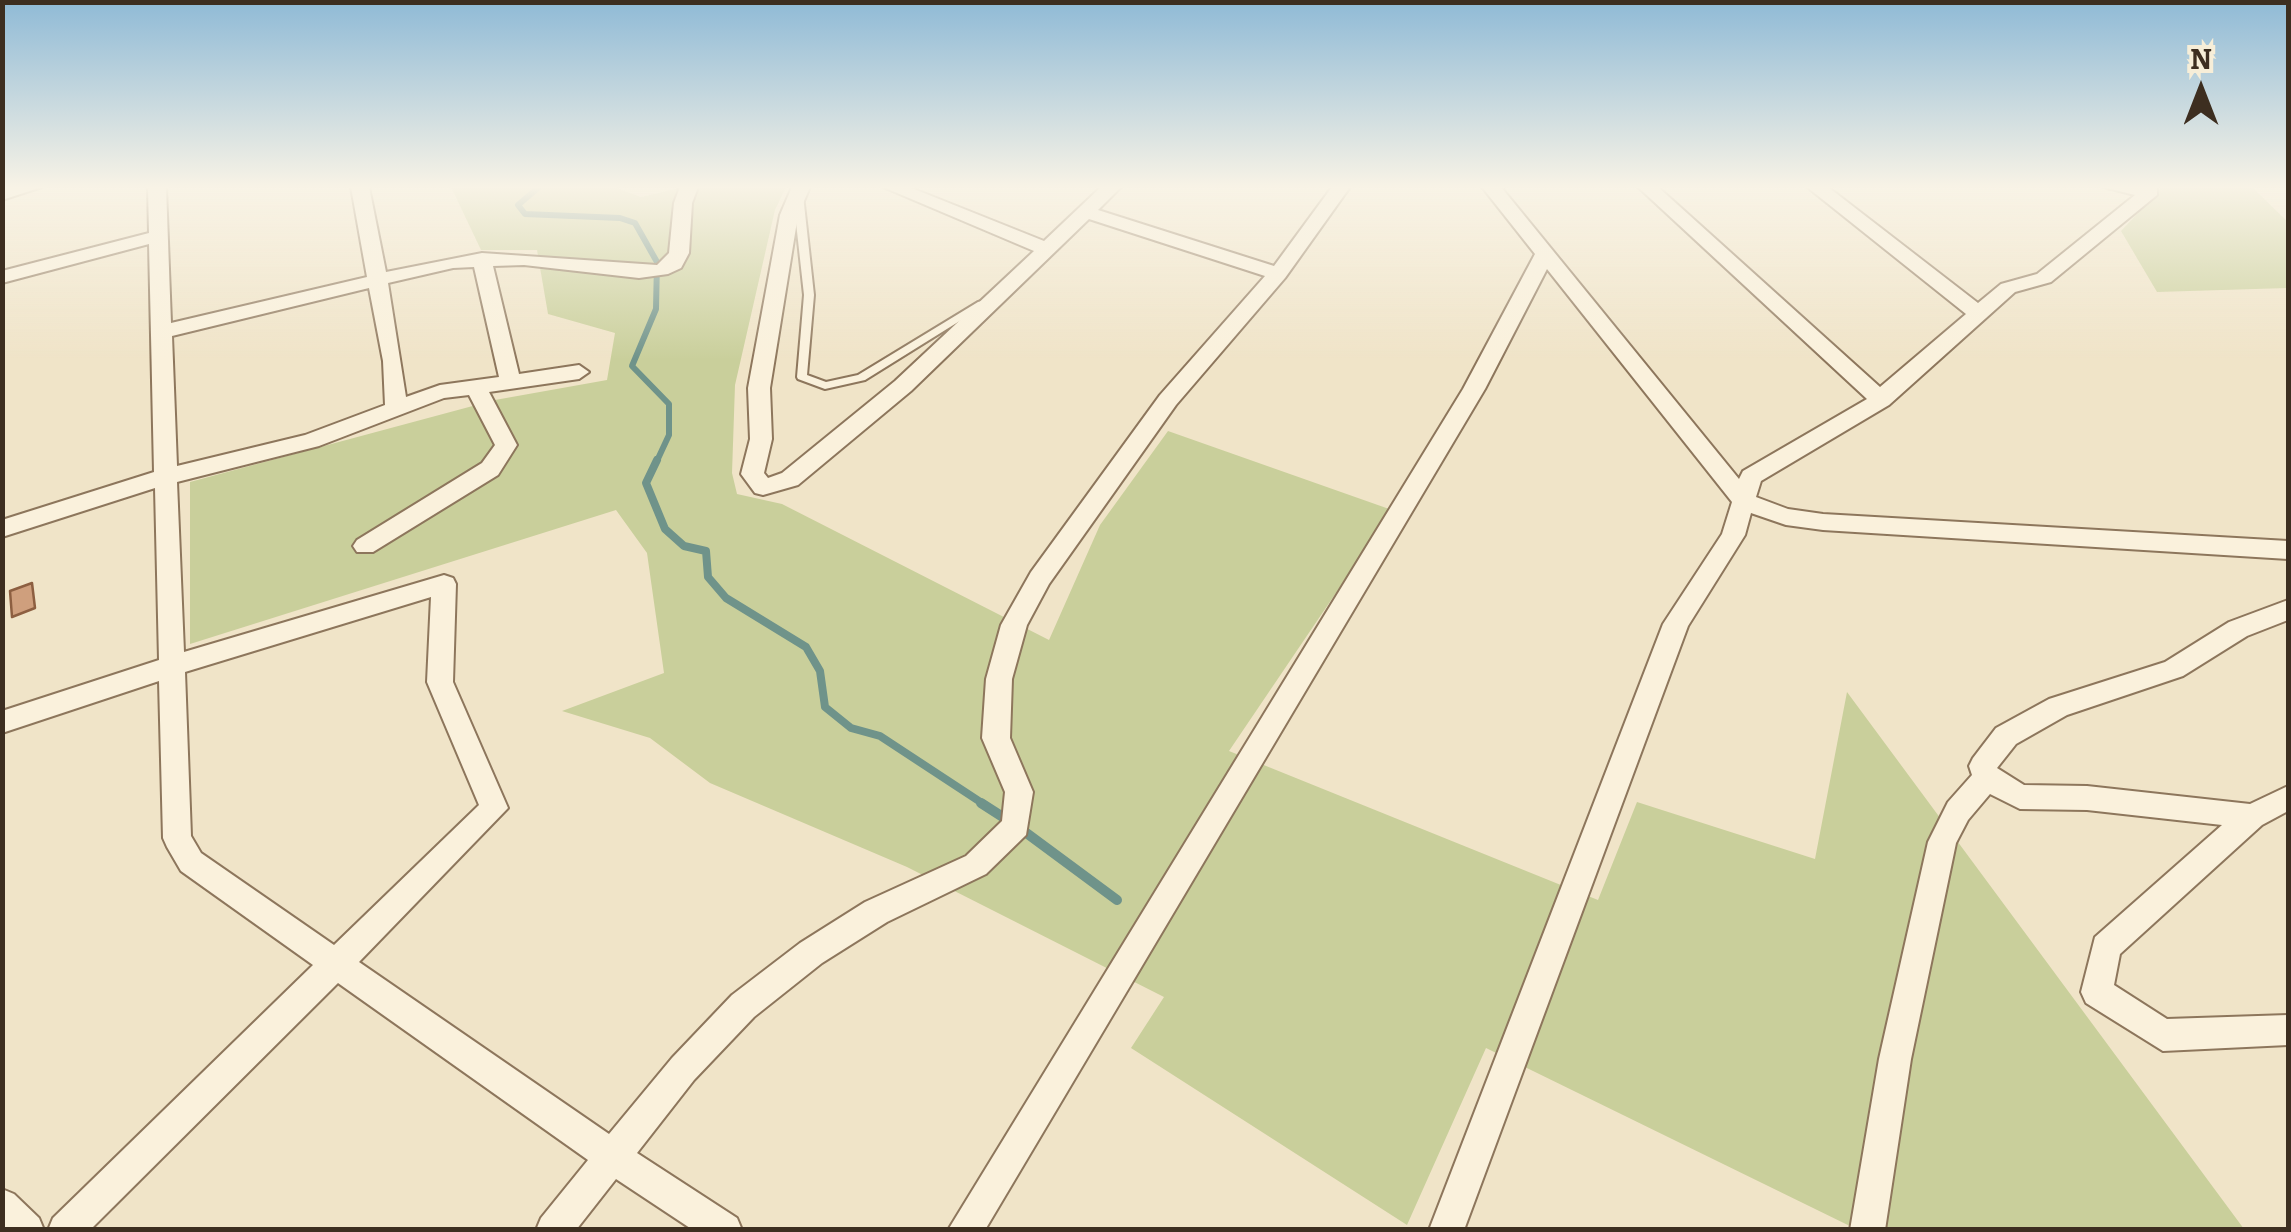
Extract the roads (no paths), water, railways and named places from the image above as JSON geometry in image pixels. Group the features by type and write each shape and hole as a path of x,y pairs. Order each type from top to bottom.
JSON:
{"street":[{"path":"2,276 126,244"},
{"path":"159,244 177,838 191,862 612,1156 725,1230"},
{"path":"370,244 393,360 396,407"},
{"path":"161,332 482,258 661,270 674,264 680,244"},
{"path":"785,244 759,388 761,439 752,474 763,487 790,479 953,342 997,294 1053,244"},
{"path":"1034,244 1048,250"},
{"path":"1186,244 1278,274"},
{"path":"553,1230 684,1069 744,1006 811,953 876,912 976,864 1016,826 1019,792 996,738 999,678 1014,624 1040,578 1168,400 1299,244"},
{"path":"1536,244 1745,502 1786,517 1823,522 2288,550"},
{"path":"1710,244 1881,400"},
{"path":"1890,244 1979,314"},
{"path":"1446,1230 1676,624 1733,535 1750,477 1881,400 2008,288 2044,278 2083,244"},
{"path":"965,1230 1474,389 1544,255"},
{"path":"482,258 510,379"},
{"path":"2,529 164,477 310,441 396,407 475,384 579,372"},
{"path":"366,546 490,469 506,445 475,384"},
{"path":"2,722 444,584 440,682 494,808 65,1230"},
{"path":"2252,816 2087,798 2020,797 1987,778 1983,766 1992,752 2027,723 2058,708 2174,669 2238,630 2288,610"},
{"path":"1867,1230 1894,1059 1942,842 1958,811 1987,778"},
{"path":"2288,798 2252,816 2106,947 2097,992 2163,1034 2288,1030"},
{"path":"2,1206 27,1230"}],"lane":[{"path":"804,244 808,295 802,377 825,386 861,378 997,294"}],"waterway":[{"path":"647,244 657,262 656,309 632,366 669,404 669,435 656,463"},
{"path":"657,460 646,483 665,529 684,546 706,551 708,577 726,598 806,647 820,671 825,707 851,728 880,736 985,805"},
{"path":"981,803 1009,821"},
{"path":"1021,829 1117,900"}]}
